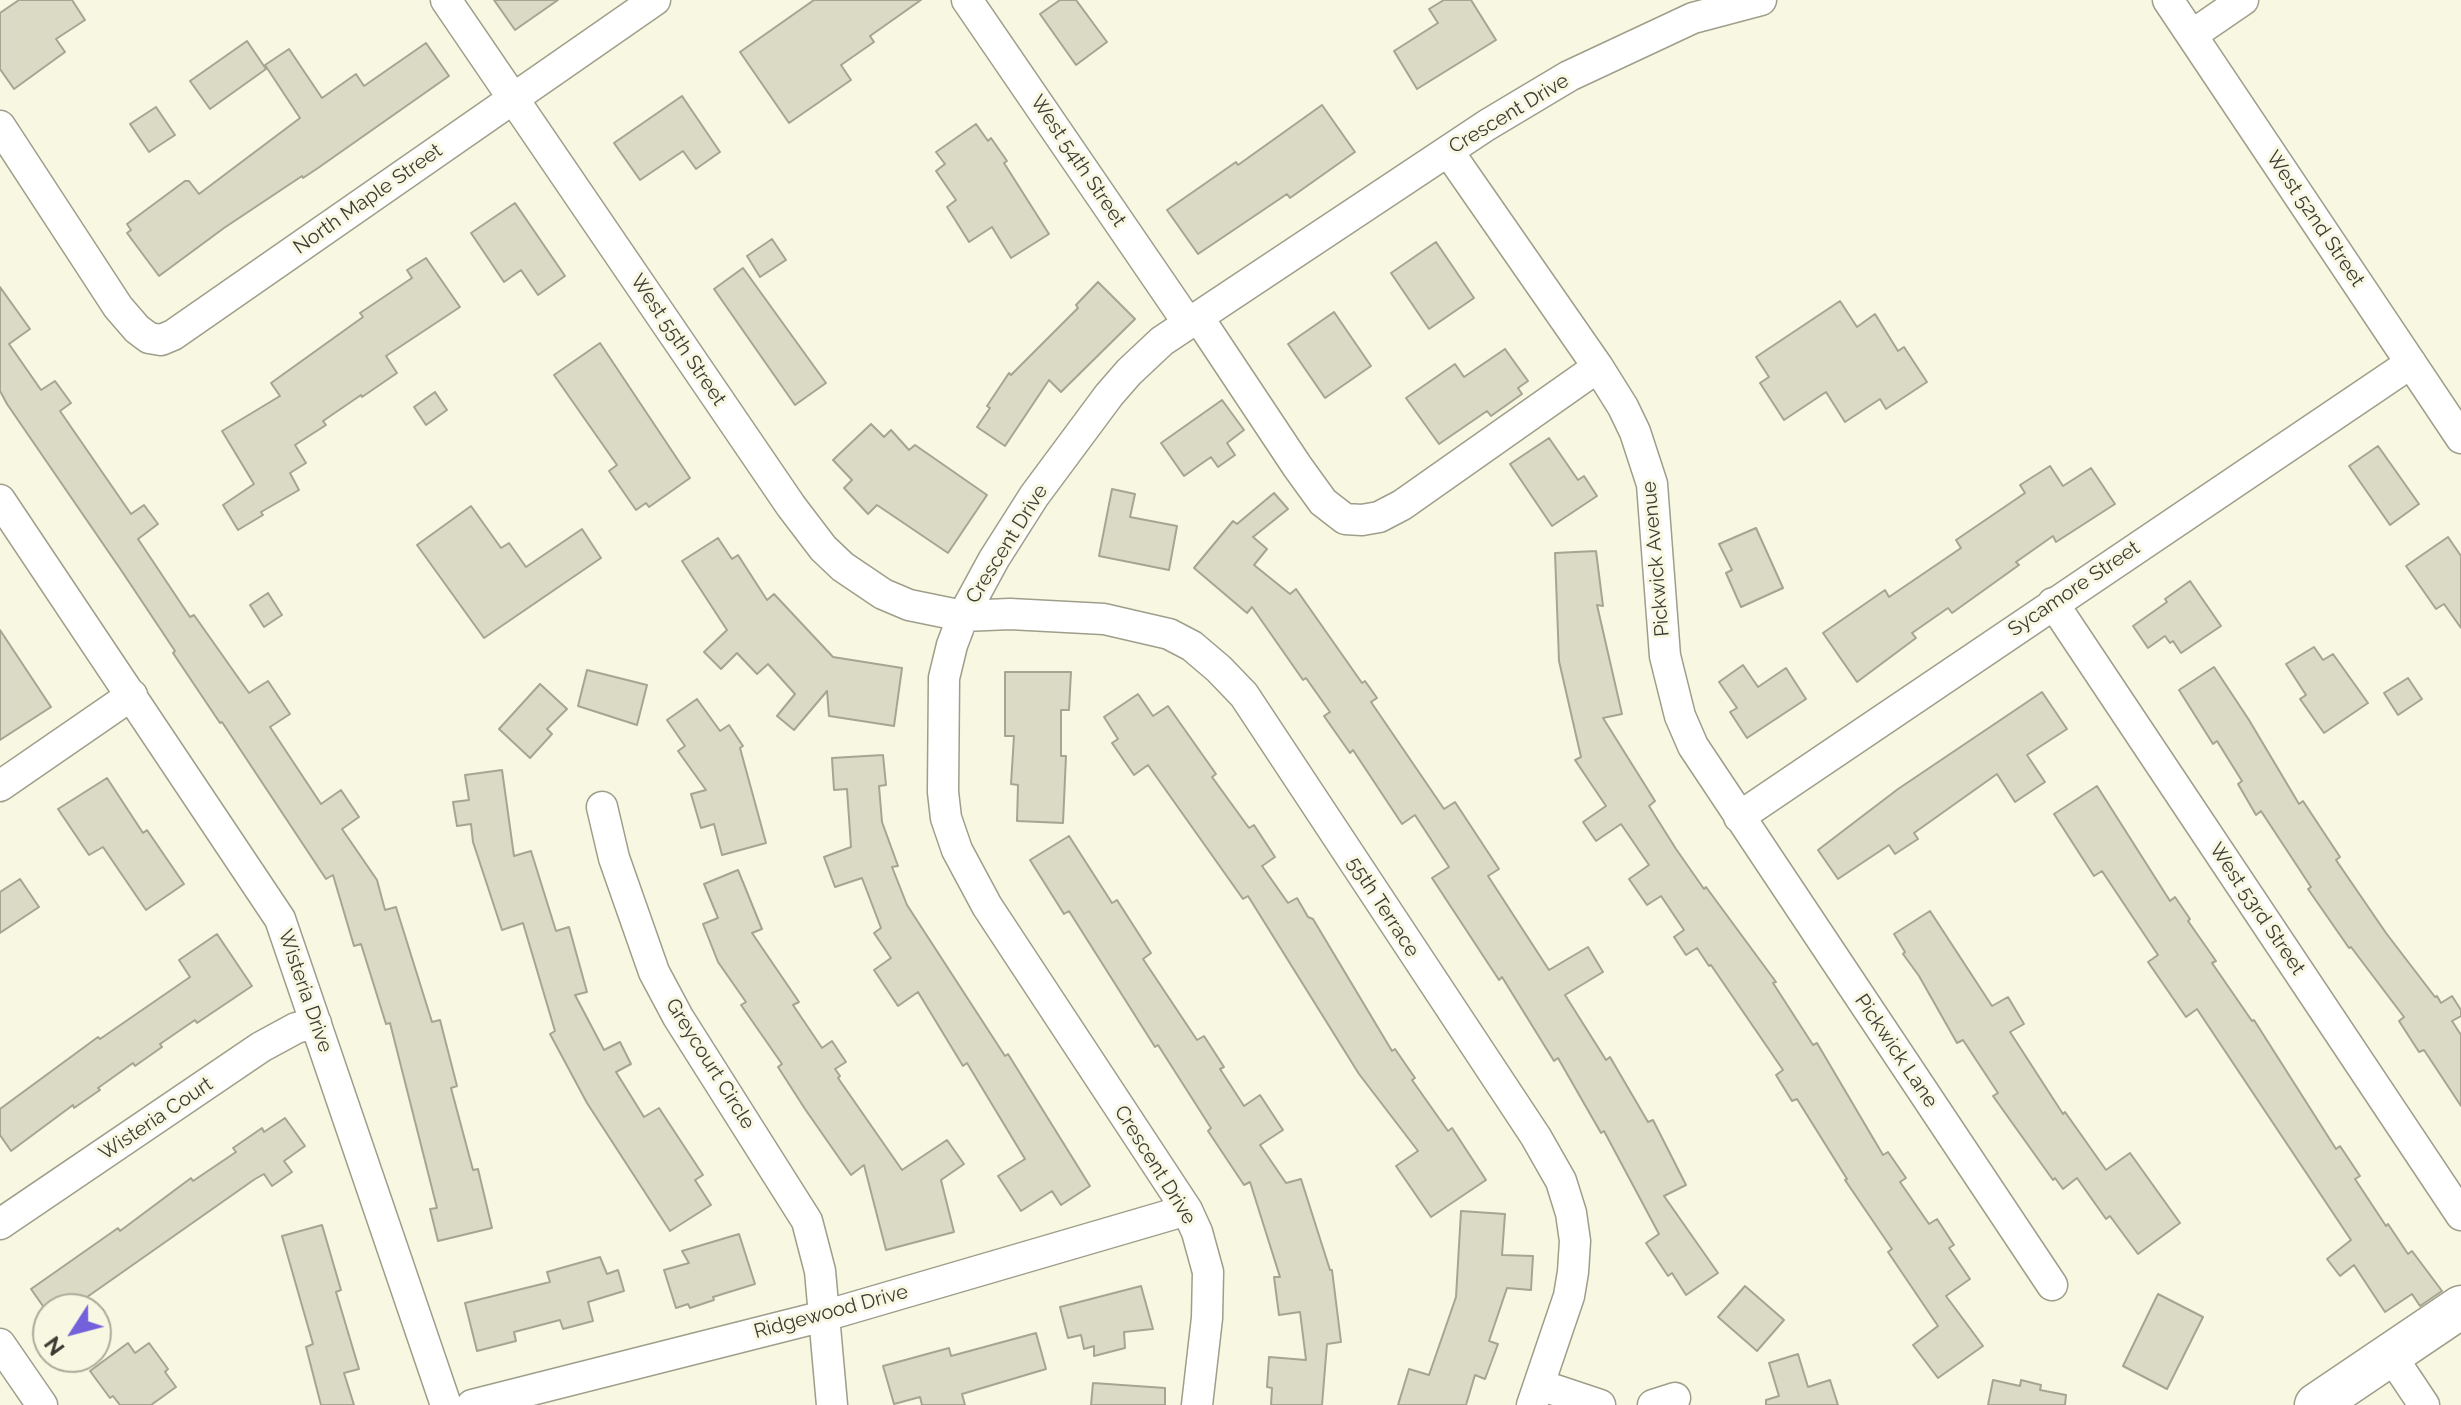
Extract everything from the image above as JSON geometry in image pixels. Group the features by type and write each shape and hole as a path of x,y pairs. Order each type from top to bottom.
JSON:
{"street":[{"name":"West 55th Street","path":"446,0 782,493 823,548 843,567 883,594 909,605 963,616"},
{"name":"North Maple Street","path":"0,126 118,307 137,329 149,338 161,340 173,335 655,0"},
{"name":"West 54th Street","path":"967,0 1323,502 1345,519 1379,517 1402,505 1598,367"},
{"name":"Crescent Drive","path":"1197,1405 1207,1318 1208,1272 1201,1241 1187,1210 987,906 957,850 946,818 943,792 944,678 963,616 1034,496 1109,395 1162,341 1448,151 1569,76 1693,18 1761,0"},
{"name":"West 52nd Street","path":"2168,0 2461,438"},
{"path":"2192,35 2243,0"},
{"name":"Pickwick Avenue","path":"1448,151 1598,367 1635,432 1652,484 1665,656 1680,716 1693,746 1739,817"},
{"name":"Sycamore Street","path":"1739,817 2411,363"},
{"name":"Wisteria Drive","path":"0,500 280,919 446,1405"},
{"name":"West 53rd Street","path":"2053,603 2461,1215"},
{"name":"55th Terrace","path":"963,616 1042,615 1139,625 1169,634 1192,646 1244,695 1536,1137 1561,1181 1573,1227 1573,1272 1569,1296 1536,1395"},
{"path":"0,786 132,695"},
{"name":"Greycourt Circle","path":"602,807 614,858 654,972 678,1017 807,1221 820,1271 832,1405"},
{"name":"Pickwick Lane","path":"1739,817 2052,1285"},
{"name":"Wisteria Court","path":"0,1224 261,1047 296,1028 316,1023"},
{"name":"Ridgewood Drive","path":"472,1405 824,1316 1187,1210"},
{"path":"2316,1405 2461,1307"},
{"path":"0,1344 42,1405"},
{"path":"2390,1354 2424,1405"},
{"path":"1536,1395 1600,1405"}],"building":[{"path":"19,0 72,0 85,20 56,39 65,52 14,89 0,69 0,13"},
{"path":"494,0 558,0 515,30"},
{"path":"814,0 921,0 870,36 874,42 841,65 851,80 789,123 740,52"},
{"path":"1060,0 1076,0 1107,42 1076,65 1040,14"},
{"path":"1444,0 1471,0 1496,40 1417,89 1394,51 1438,23 1429,9"},
{"path":"247,41 266,69 210,109 190,81"},
{"path":"426,43 449,76 318,168 224,228 159,276 127,233 131,230 127,224 185,181 189,181 199,194 300,118 265,65 289,49 322,98 356,74 364,86"},
{"path":"682,96 720,152 696,169 683,151 640,180 614,143"},
{"path":"1322,105 1355,152 1290,198 1287,194 1198,254 1167,210 1236,162 1238,165"},
{"path":"156,107 175,135 149,152 130,124"},
{"path":"976,124 988,141 991,138 1007,161 1004,163 1049,234 1011,258 992,227 969,242 947,207 956,200 936,171 945,164 936,152"},
{"path":"515,203 565,276 538,295 521,270 504,282 471,233"},
{"path":"772,239 786,260 760,277 747,256"},
{"path":"1436,242 1474,298 1429,329 1391,273"},
{"path":"426,258 460,307 386,356 397,373 323,421 326,425 295,445 306,463 290,473 299,490 261,512 263,515 238,530 223,505 254,484 222,431 280,396 271,383 363,317 360,313 412,278 407,270"},
{"path":"743,268 826,383 795,405 714,289"},
{"path":"1098,282 1135,319 1061,392 1049,380 1005,446 977,427 1009,373 1011,375 1078,308 1076,305"},
{"path":"0,287 30,329 9,344 41,390 55,381 71,403 60,411 131,514 144,505 158,524 138,539 190,617 194,615 249,693 268,681 290,714 270,727 321,804 341,790 359,817 342,829 377,880 385,910 396,907 432,1022 440,1020 457,1086 451,1088 473,1170 478,1169 492,1228 438,1241 430,1209 437,1208 390,1023 386,1024 361,944 354,946 333,875 326,879 7,404 0,391"},
{"path":"1840,301 1857,327 1875,314 1898,351 1904,347 1927,382 1886,409 1880,399 1845,422 1826,392 1784,420 1760,383 1769,377 1756,357"},
{"path":"1334,312 1371,366 1325,398 1288,344"},
{"path":"600,343 690,478 649,507 646,503 636,510 609,471 617,465 554,375"},
{"path":"1505,349 1528,381 1518,388 1522,394 1491,416 1487,411 1439,444 1406,398 1455,364 1464,377"},
{"path":"435,392 447,410 426,425 414,407"},
{"path":"1222,400 1244,430 1227,443 1235,455 1218,467 1211,457 1184,476 1161,443"},
{"path":"871,424 884,437 891,430 909,450 915,445 987,495 948,553 877,505 868,514 844,488 852,480 833,460"},
{"path":"1549,438 1578,480 1584,476 1597,496 1552,526 1510,464"},
{"path":"2378,446 2419,504 2390,525 2349,466"},
{"path":"2050,466 2063,486 2091,468 2115,504 2056,542 2053,536 2016,562 2019,565 1952,613 1948,608 1912,633 1916,638 1857,682 1823,633 1885,590 1889,597 1961,548 1956,540 2025,493 2020,485"},
{"path":"1112,489 1135,494 1130,517 1177,526 1169,570 1099,556"},
{"path":"1274,493 1288,509 1253,537 1267,549 1254,565 1290,594 1296,589 1362,683 1365,681 1377,698 1371,702 1444,809 1455,802 1499,869 1488,876 1549,970 1588,947 1603,972 1565,995 1606,1060 1610,1057 1648,1122 1653,1120 1686,1185 1664,1196 1718,1273 1686,1295 1672,1273 1668,1276 1646,1243 1659,1234 1604,1131 1601,1133 1558,1058 1554,1061 1502,977 1499,980 1432,878 1449,867 1415,815 1402,824 1353,750 1350,753 1324,716 1330,712 1306,678 1303,680 1252,607 1247,613 1194,568 1233,521 1237,524"},
{"path":"471,506 501,548 509,543 526,567 582,529 601,558 484,638 417,545"},
{"path":"1756,528 1783,588 1741,607 1726,573 1732,570 1719,544"},
{"path":"2448,537 2461,556 2461,628 2444,604 2436,609 2406,566"},
{"path":"718,538 732,559 738,555 767,600 774,594 833,657 902,668 894,726 829,716 827,691 794,730 777,716 795,694 768,664 757,674 737,653 721,669 704,652 727,630 682,561"},
{"path":"1596,551 1603,606 1597,605 1622,714 1603,718 1655,801 1649,806 1676,849 1776,982 1773,983 1813,1045 1817,1043 1883,1155 1888,1152 1906,1178 1900,1182 1929,1224 1937,1219 1954,1245 1949,1248 1970,1279 1946,1296 1983,1346 1938,1378 1913,1345 1938,1326 1888,1252 1892,1249 1845,1180 1797,1099 1792,1101 1776,1075 1783,1070 1697,948 1686,955 1674,937 1684,930 1661,896 1647,905 1629,879 1649,865 1621,824 1596,841 1583,822 1606,806 1575,760 1581,757 1559,661 1555,553"},
{"path":"2190,581 2221,626 2181,653 2165,636 2148,648 2133,626"},
{"path":"268,593 282,615 264,627 250,605"},
{"path":"0,630 51,707 0,740"},
{"path":"2314,647 2323,660 2333,654 2368,703 2324,733 2300,699 2306,695 2286,664"},
{"path":"1743,665 1758,687 1786,668 1806,699 1747,738 1730,712 1737,708 1719,682"},
{"path":"2214,667 2299,804 2303,801 2340,857 2336,860 2386,933 2435,997 2441,1003 2452,996 2461,1010 2461,1016 2452,1021 2461,1035 2461,1106 2424,1050 2419,1052 2399,1021 2404,1017 2349,948 2308,889 2311,887 2261,811 2256,815 2238,784 2242,781 2217,741 2213,744 2179,690"},
{"path":"587,670 647,685 637,725 578,706"},
{"path":"1005,672 1071,672 1069,710 1061,710 1061,756 1066,756 1063,823 1017,821 1018,785 1011,784 1014,736 1005,736"},
{"path":"2408,678 2422,699 2398,715 2384,693"},
{"path":"540,684 567,709 547,729 552,734 530,758 499,729"},
{"path":"2042,692 2067,729 2027,755 2045,782 2015,802 1997,774 1914,833 1918,839 1895,854 1889,845 1838,879 1818,850 1898,789"},
{"path":"1138,694 1153,716 1168,706 1216,774 1212,777 1249,828 1254,825 1275,857 1262,866 1288,903 1297,898 1308,917 1313,919 1392,1051 1395,1049 1415,1078 1412,1080 1448,1131 1452,1128 1486,1180 1431,1217 1396,1166 1418,1151 1359,1074 1248,896 1243,899 1148,765 1134,775 1112,743 1118,739 1104,717"},
{"path":"697,699 720,731 729,725 743,746 740,748 766,843 722,855 714,824 701,828 691,794 706,790 678,751 685,746 667,720"},
{"path":"883,755 886,785 879,786 882,822 898,866 892,867 907,905 1005,1056 1008,1054 1090,1186 1061,1205 1052,1191 1021,1211 998,1176 1025,1159 967,1063 963,1066 918,992 898,1006 874,970 891,958 874,933 881,928 862,878 835,887 824,857 851,847 847,789 834,790 832,758"},
{"path":"502,770 514,856 531,851 556,931 569,927 587,992 575,995 604,1050 620,1042 631,1064 616,1072 644,1117 659,1108 703,1175 695,1180 711,1205 670,1231 587,1103 550,1034 555,1031 523,923 502,930 473,842 471,824 457,826 453,802 469,800 465,775"},
{"path":"107,778 143,833 147,830 184,884 146,910 103,847 89,855 58,809"},
{"path":"2097,786 2170,901 2175,897 2190,919 2188,921 2216,961 2212,963 2254,1020 2336,1149 2340,1146 2360,1176 2355,1179 2386,1226 2388,1224 2408,1254 2412,1251 2442,1291 2420,1306 2412,1294 2385,1312 2354,1265 2340,1276 2327,1259 2351,1240 2197,1009 2186,1017 2148,962 2158,955 2102,871 2094,876 2054,814"},
{"path":"1069,836 1112,903 1117,900 1151,953 1143,959 1197,1040 1204,1036 1224,1067 1220,1069 1244,1106 1260,1095 1283,1130 1260,1145 1286,1183 1301,1179 1332,1270 1341,1342 1327,1344 1322,1405 1271,1405 1272,1388 1267,1387 1269,1357 1306,1360 1300,1312 1279,1315 1274,1277 1280,1277 1250,1182 1244,1185 1208,1131 1211,1128 1158,1045 1155,1047 1069,911 1064,914 1030,860"},
{"path":"738,870 762,929 752,933 799,1002 793,1005 822,1048 832,1041 846,1062 835,1069 840,1076 838,1078 902,1170 947,1140 964,1164 941,1180 954,1232 886,1250 864,1165 851,1175 805,1109 778,1067 782,1064 741,1005 746,1002 718,962 703,924 718,918 704,884"},
{"path":"20,879 39,907 0,933 0,892"},
{"path":"1930,911 1992,1006 2008,997 2024,1024 2010,1032 2063,1114 2065,1112 2106,1170 2130,1153 2180,1223 2138,1254 2110,1216 2106,1219 2077,1178 2063,1189 2055,1178 2053,1180 1993,1096 1998,1093 1963,1040 1957,1043 1903,954 1905,952 1894,934"},
{"path":"217,934 252,986 197,1023 195,1020 160,1044 162,1047 135,1066 133,1063 98,1088 100,1090 74,1108 73,1105 11,1151 0,1135 0,1109 98,1037 100,1039 190,977 179,960"},
{"path":"285,1118 305,1146 284,1161 292,1172 272,1186 264,1174 255,1179 93,1293 34,1293 31,1289 118,1228 120,1231 191,1178 193,1181 236,1152 233,1148 262,1128 264,1132"},
{"path":"1461,1211 1505,1214 1502,1255 1533,1256 1531,1290 1507,1288 1489,1341 1498,1344 1485,1379 1475,1375 1466,1405 1398,1405 1409,1369 1429,1375 1456,1297"},
{"path":"322,1225 341,1290 336,1292 359,1369 344,1373 354,1405 321,1405 306,1347 313,1344 282,1236"},
{"path":"739,1234 755,1284 690,1308 688,1304 676,1308 664,1270 689,1263 682,1251"},
{"path":"600,1257 607,1274 618,1270 624,1291 588,1302 593,1321 563,1329 560,1320 514,1332 516,1341 477,1351 465,1303 550,1282 547,1272"},
{"path":"1141,1286 1153,1329 1124,1332 1125,1348 1094,1356 1094,1346 1084,1349 1081,1335 1068,1338 1060,1307"},
{"path":"1745,1286 1784,1320 1757,1351 1718,1317"},
{"path":"2158,1294 2203,1317 2167,1389 2123,1366"},
{"path":"1036,1333 1046,1369 962,1394 965,1405 922,1405 920,1397 894,1404 883,1366 949,1348 951,1356"},
{"path":"128,1343 135,1353 149,1343 168,1369 165,1372 176,1387 151,1405 120,1405 113,1396 110,1398 91,1373 112,1373 112,1355"},
{"path":"1798,1354 1808,1387 1830,1380 1838,1405 1766,1405 1766,1400 1779,1396 1769,1363"},
{"path":"1993,1380 2020,1386 2021,1380 2041,1385 2040,1390 2066,1395 2065,1405 1988,1405"},
{"path":"1093,1383 1165,1388 1165,1405 1091,1405"}]}
